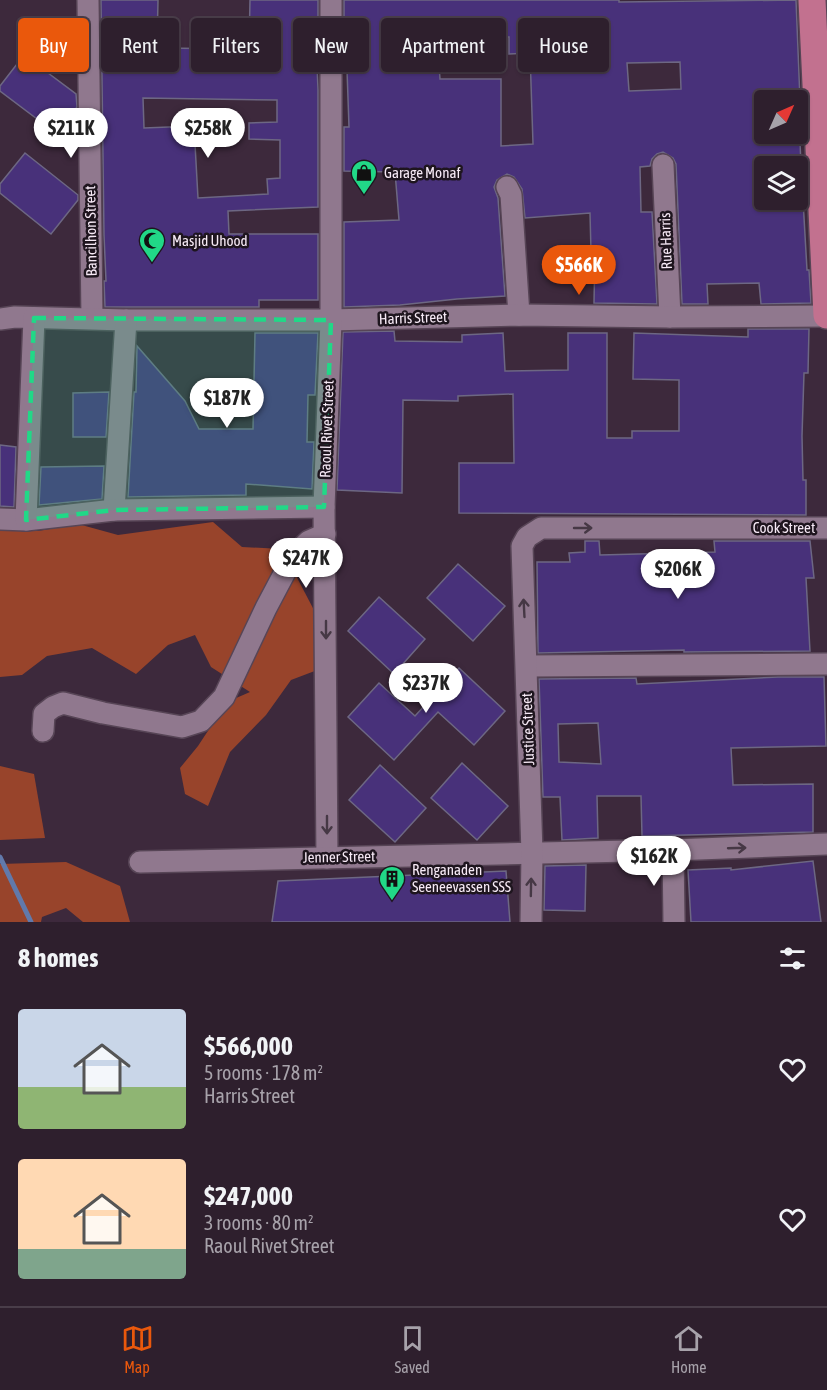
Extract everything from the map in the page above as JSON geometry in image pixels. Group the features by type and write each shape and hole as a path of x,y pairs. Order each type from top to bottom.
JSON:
{"main road":[{"path":"813,0 827,316"}],"street":[{"name":"Bancilhon Street","path":"88,0 92,318"},
{"name":"Raoul Rivet Street","path":"327,858 324,507 332,320 331,0"},
{"name":"Rue Harris","path":"663,165 670,317"},
{"path":"507,187 511,195 519,315"},
{"name":"Harris Street","path":"0,319 15,317 126,320 332,320 519,315 827,316"},
{"path":"26,520 34,318"},
{"path":"114,510 126,320"},
{"path":"0,519 26,520 114,510 324,507"},
{"name":"Cook Street","path":"527,537 541,528 827,528"},
{"path":"43,731 44,714 63,703 103,713 182,727 201,721 224,697 294,555 309,541 325,534"},
{"name":"Justice Street","path":"527,537 522,546 521,568 527,666 532,853 531,922"},
{"path":"527,666 827,664"},
{"name":"Jenner Street","path":"140,861 673,850 827,844"},
{"path":"673,850 674,922"}],"highlighted area":[{"path":"34,318 331,320 324,507 114,510 26,520"}],"shaded area":[{"path":"213,522 242,547 282,549 315,612 320,669 291,680 266,715 230,752 208,806 185,794 180,768 198,746 227,702 250,692 211,667 195,635 168,645 136,674 92,648 47,656 22,675 0,677 0,530 38,531 78,524 118,535"},
{"path":"0,766 34,774 45,838 0,840"},
{"path":"66,862 120,886 130,922 83,922 66,908 42,917 41,922 0,922 0,864"}],"building":[{"path":"101,0 158,0 158,18 101,18"},
{"path":"250,0 318,0 318,18 293,18 293,72 317,72 318,207 228,211 229,234 318,234 318,300 259,300 259,307 105,307 104,281 106,281 102,72 179,72 179,48 191,48 191,72 281,72 281,18 250,18","holes":["143,98 277,100 277,122 249,123 249,139 280,140 280,178 267,179 268,194 198,198 194,126 144,128"]},
{"path":"344,0 619,0 619,2 796,0 800,90 754,90 754,144 800,144 801,156 754,156 754,210 804,210 811,303 761,304 759,283 707,284 708,304 682,304 676,164 673,158 663,152 652,159 650,166 640,167 641,212 652,212 657,304 594,303 595,252 591,252 590,213 525,218 522,189 514,177 507,174 497,180 494,187 498,198 505,296 400,305 344,307 344,222 399,220 395,172 344,171 344,127 349,127 347,72 369,72 369,18 344,18","holes":["381,18 506,18 506,37 509,37 509,54 518,54 518,18 609,18 609,72 531,72 533,144 501,146 501,79 440,79 440,72 381,72","680,62 681,89 629,91 627,63"]},
{"path":"18,63 18,72 47,72 76,94 77,107 57,134 0,91 0,86"},
{"path":"25,153 78,195 78,200 51,234 0,193 0,184"},
{"path":"748,329 809,329 808,373 804,373 802,436 806,515 459,513 459,463 514,463 513,394 458,396 458,401 403,400 402,493 337,490 343,332 394,331 395,341 462,342 462,335 503,333 505,371 568,370 568,333 607,333 607,438 632,438 632,431 679,431 679,380 633,379 634,333 748,337"},
{"path":"255,333 318,333 315,395 308,395 307,442 314,442 312,489 246,484 246,495 128,497 137,346 185,401 199,429 253,429"},
{"path":"109,392 106,437 73,437 73,393"},
{"path":"0,445 16,447 14,507 0,506"},
{"path":"104,466 102,499 39,505 41,467"},
{"path":"585,541 599,541 600,555 715,552 714,541 810,541 814,578 806,578 810,651 684,652 684,650 538,653 537,562 570,562 569,553 585,552"},
{"path":"458,564 505,606 473,641 427,598"},
{"path":"379,597 425,639 394,674 348,631"},
{"path":"459,668 505,711 474,745 438,712 394,760 348,717 379,683 415,716"},
{"path":"824,677 826,746 731,748 733,785 813,784 813,832 642,836 641,796 597,796 598,838 562,840 560,797 543,797 539,679 636,678 637,684","holes":["598,723 601,764 559,762 558,724"]},
{"path":"462,763 508,806 477,840 431,798"},
{"path":"380,765 426,808 395,842 349,800"},
{"path":"813,861 821,922 691,922 688,870 731,868 731,870"},
{"path":"586,865 585,911 544,910 545,866"},
{"name":"Renganaden Seeneevassen SSS","path":"506,871 510,922 272,922 278,881"}],"waterway":[{"path":"0,857 31,922"}],"place":[{"name":"Garage Monaf","path":"364,196"},
{"name":"Masjid Uhood","path":"152,264"},
{"name":"Renganaden Seeneevassen SSS","path":"392,902"}]}
